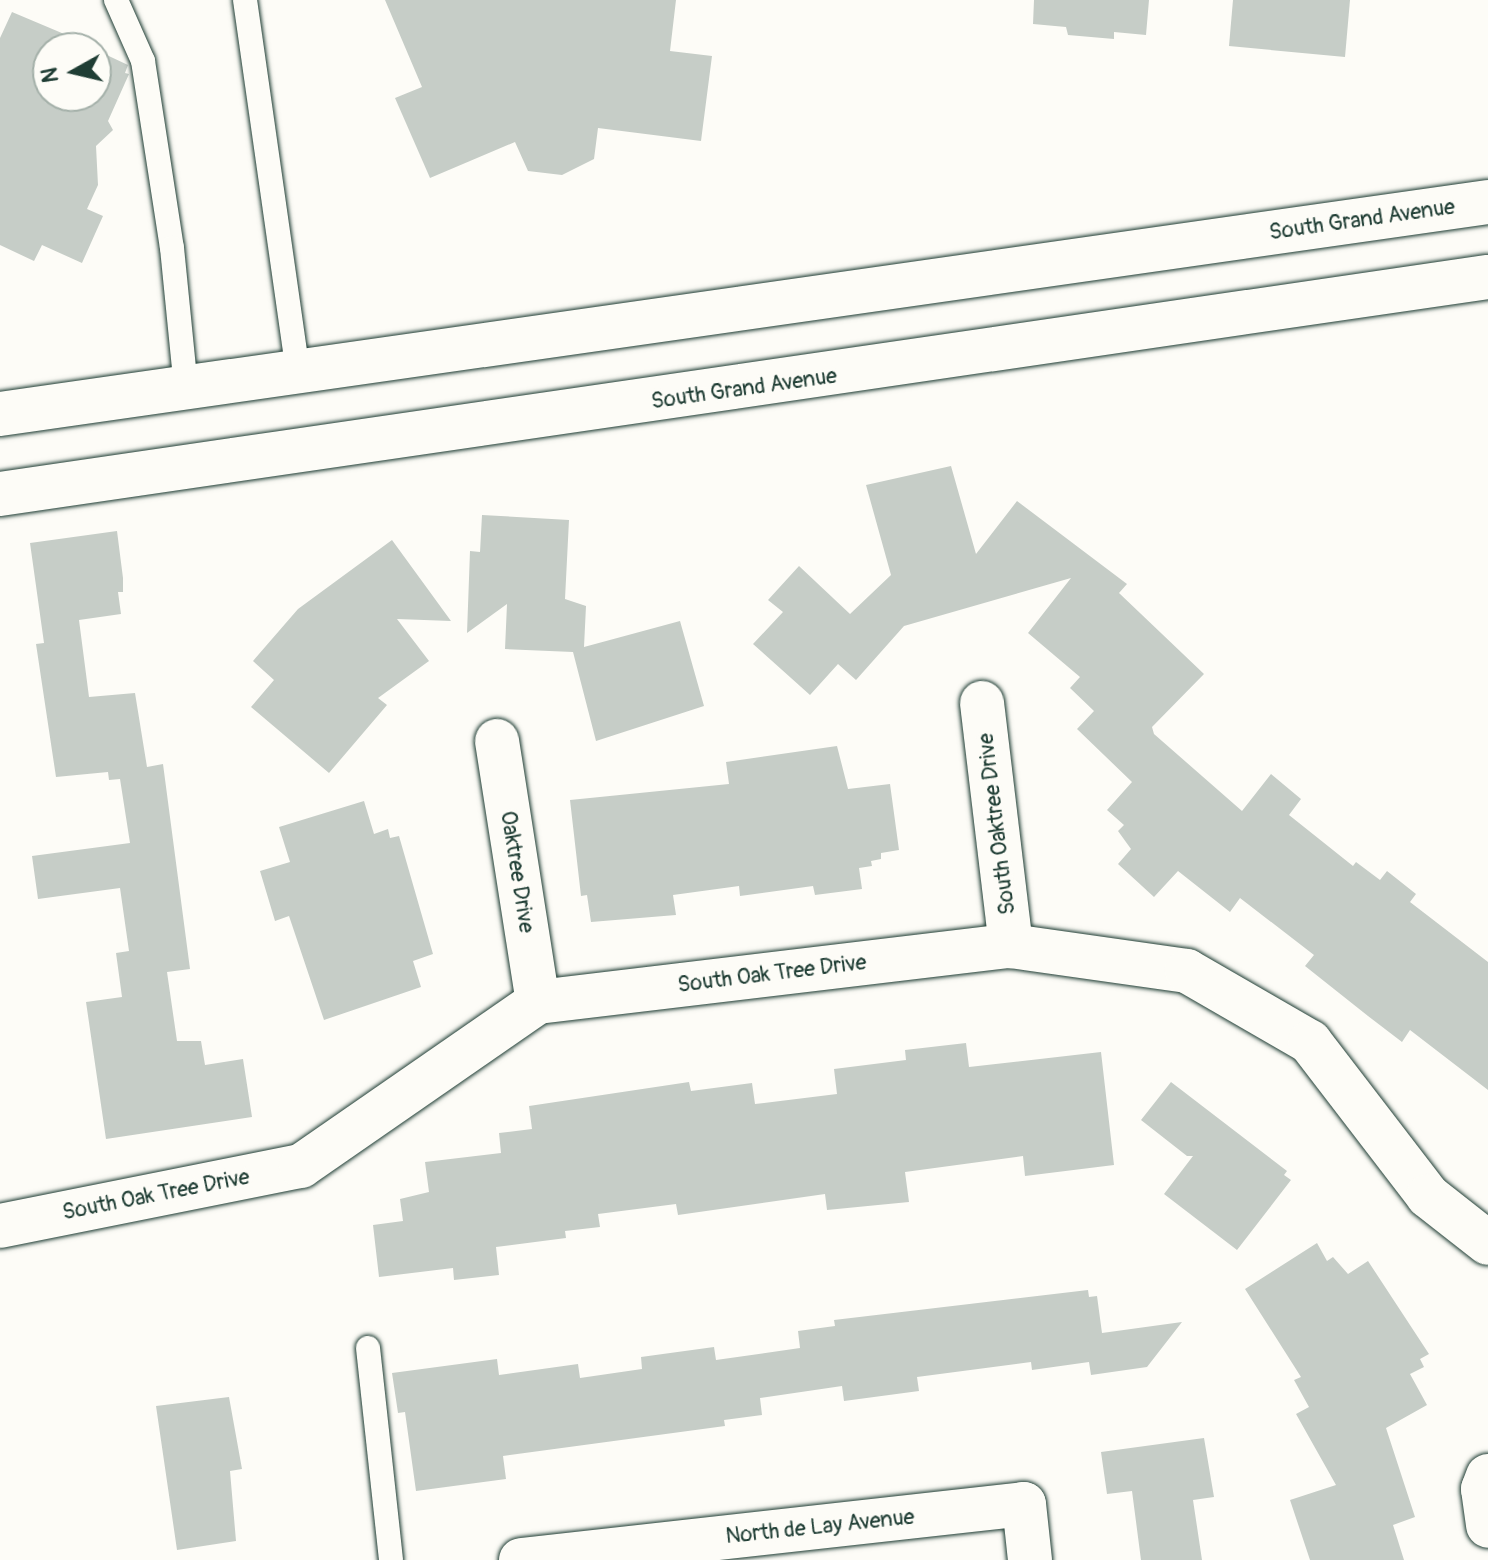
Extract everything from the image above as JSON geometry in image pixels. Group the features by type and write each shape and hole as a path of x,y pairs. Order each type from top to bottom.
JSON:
{"main road":[{"name":"South Grand Avenue","path":"0,414 1488,202"},
{"name":"South Grand Avenue","path":"0,494 1488,277"},
{"name":"South Oaktree Drive","path":"982,703 1011,946"},
{"name":"Oaktree Drive","path":"497,741 538,1002"},
{"name":"South Oak Tree Drive","path":"0,1226 301,1166 538,1002 1011,946 1187,971 1310,1042 1428,1196 1488,1243"},
{"path":"1488,1476 1483,1489 1488,1526"},
{"name":"North de Lay Avenue","path":"521,1560 1024,1504 1030,1560"}],"lane":[{"path":"116,0 143,61 172,248 186,388"},
{"path":"245,0 298,372"},
{"path":"368,1348 391,1560"}],"building":[{"path":"385,0 676,0 670,51 712,56 701,141 598,128 594,159 562,175 528,171 515,142 430,178 395,98 422,87"},
{"path":"1034,0 1149,0 1146,35 1114,32 1114,39 1068,35 1066,27 1033,24"},
{"path":"1233,0 1350,0 1345,57 1229,46"},
{"path":"12,12 59,32 32,32 32,112 112,112 112,58 128,65 125,73 129,74 108,121 113,130 96,146 98,185 87,209 103,216 82,263 42,245 34,261 0,245 0,38"},
{"path":"951,466 976,554 1017,501 1127,584 1119,593 1204,674 1152,727 1154,734 1242,811 1271,774 1301,799 1289,815 1353,866 1356,862 1380,880 1387,871 1416,894 1410,902 1488,962 1488,1090 1410,1030 1402,1042 1368,1016 1305,966 1314,955 1240,898 1230,912 1178,871 1154,897 1118,864 1131,849 1118,831 1124,825 1107,810 1132,782 1077,729 1094,711 1070,688 1080,677 1028,633 1071,578 904,626 856,680 838,664 810,695 753,644 783,612 768,600 799,566 850,614 891,575 866,485"},
{"path":"482,515 569,520 565,599 586,606 584,647 680,621 704,706 596,741 573,652 505,649 507,604 467,633 470,551 480,552"},
{"path":"117,531 123,578 123,592 118,592 121,614 79,620 89,697 135,693 147,767 163,764 190,969 167,972 177,1041 201,1041 205,1065 243,1059 252,1117 106,1139 86,1002 122,997 116,953 129,951 120,888 38,899 32,856 130,843 120,779 109,780 108,772 56,777 36,644 44,643 30,543"},
{"path":"392,540 451,621 397,619 429,661 378,698 387,705 329,773 251,707 274,680 253,661 298,609"},
{"path":"837,746 848,789 890,784 899,850 881,853 881,859 871,861 872,866 859,868 862,889 815,895 813,886 740,896 739,886 673,895 676,915 591,922 587,895 581,896 570,800 729,784 726,762"},
{"path":"364,801 374,834 388,829 390,838 399,836 433,954 413,961 421,987 324,1020 289,916 275,921 260,871 290,862 279,827"},
{"path":"966,1043 969,1067 1101,1052 1114,1165 1025,1176 1023,1156 905,1172 909,1202 827,1210 825,1194 678,1215 676,1204 598,1214 600,1227 565,1231 566,1238 496,1247 499,1275 454,1280 453,1268 379,1277 373,1225 403,1221 400,1199 429,1192 425,1162 501,1153 499,1133 532,1129 529,1106 689,1082 691,1091 752,1083 755,1104 837,1094 834,1069 906,1060 905,1050"},
{"path":"1171,1082 1287,1171 1284,1175 1291,1180 1237,1250 1164,1194 1193,1156 1187,1156 1141,1120"},
{"path":"1317,1243 1327,1261 1333,1257 1348,1274 1368,1261 1429,1354 1420,1359 1424,1367 1410,1374 1427,1405 1386,1428 1415,1517 1393,1525 1404,1560 1310,1560 1290,1500 1336,1485 1296,1414 1309,1407 1294,1380 1301,1377 1245,1289"},
{"path":"1088,1290 1089,1297 1097,1296 1102,1333 1182,1322 1147,1367 1091,1375 1089,1362 1032,1370 1031,1362 917,1377 919,1391 844,1401 842,1386 760,1398 762,1415 724,1420 725,1426 503,1456 506,1479 416,1491 405,1412 398,1413 392,1373 497,1359 499,1375 578,1364 580,1378 642,1369 641,1357 714,1347 716,1360 800,1348 798,1331 835,1326 834,1320"},
{"path":"229,1397 242,1469 230,1471 236,1541 177,1550 156,1406"},
{"path":"1204,1438 1214,1497 1193,1500 1202,1560 1141,1560 1132,1491 1107,1494 1101,1452"}]}
